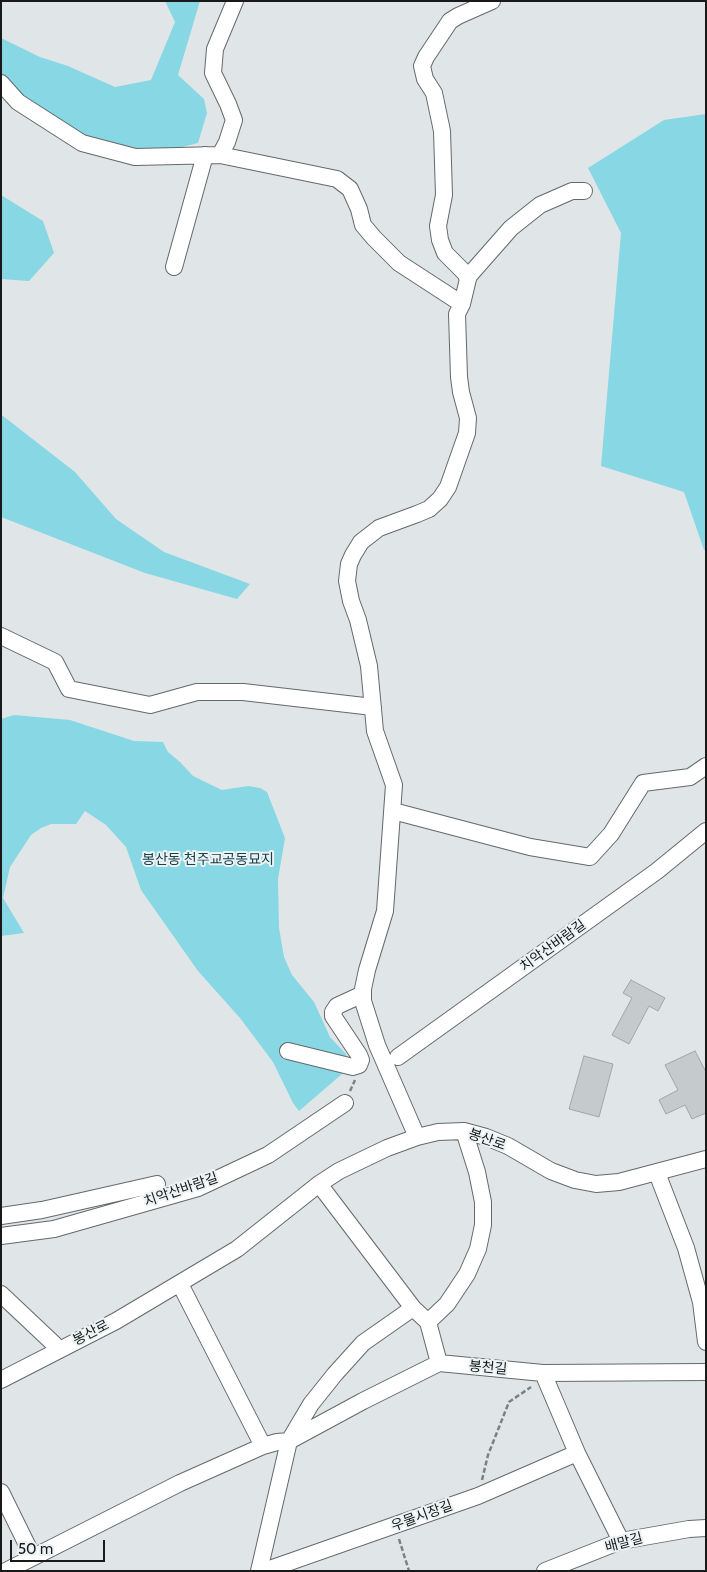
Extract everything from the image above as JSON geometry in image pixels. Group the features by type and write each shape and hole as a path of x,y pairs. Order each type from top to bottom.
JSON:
{"street":[{"path":"174,266 212,155 227,142 234,120 213,73 216,50 235,1"},
{"path":"467,278 465,273 446,253 440,240 438,226 444,195 442,131 434,93 425,79 422,66 450,21 492,1"},
{"path":"1,83 18,102 82,143 135,158 212,155 337,179 350,190 359,209 362,225 374,238 399,263 462,304"},
{"path":"417,1137 377,1044 363,1001 367,970 385,911 394,785 375,730 369,666 347,581 349,564 353,554 367,536 379,528 428,508 440,499 448,487 467,433 468,418 459,377 457,314 462,304 467,278 511,228 540,205 572,191 584,191"},
{"path":"1,636 55,662 69,689 150,705 197,692 243,692 373,707"},
{"path":"393,811 530,847 590,857 611,834 643,784 690,777 706,766"},
{"name":"치악산바람길","path":"398,1057 703,839"},
{"path":"288,1051 353,1067 358,1064 361,1060 359,1055 333,1016 333,1012 337,1006 363,994"},
{"name":"치악산바람길","path":"1,1236 54,1229 198,1188 268,1155 345,1104"},
{"path":"428,1322 447,1304 467,1274 478,1249 483,1225 483,1202 477,1172 464,1131"},
{"name":"봉산로","path":"1,1380 116,1321 237,1249 319,1184 356,1162 417,1137 438,1132 464,1131 508,1146 551,1171 575,1180 596,1184 619,1182 706,1159"},
{"path":"657,1173 686,1248 703,1302 706,1342"},
{"path":"1,1216 42,1210 157,1184"},
{"path":"6,1571 180,1483 263,1446 289,1441 363,1400 440,1363 428,1322 413,1308 319,1184"},
{"path":"180,1284 263,1446"},
{"path":"1,1294 54,1344 57,1350"},
{"path":"259,1571 289,1441 311,1404 363,1343 413,1308"},
{"name":"봉천길","path":"440,1363 543,1372 706,1372"},
{"path":"543,1372 577,1453 621,1541"},
{"name":"우물시장길","path":"264,1571 478,1496 577,1453"},
{"path":"1,1492 33,1557"},
{"name":"배말길","path":"545,1571 621,1541 689,1529 706,1528"}],"path":[{"path":"345,1104 359,1071 358,1064"},
{"path":"478,1496 488,1455 509,1402 540,1381 543,1372"},
{"path":"395,1526 410,1571"}],"green space":[{"path":"165,1 200,1 178,75 204,99 207,113 198,143 174,149 128,151 72,138 1,93 1,38 40,57 68,66 115,87 151,80 175,22"},
{"path":"706,114 706,550 704,550 684,492 601,466 621,233 588,168 664,120"},
{"path":"1,195 43,221 54,253 29,281 1,279"},
{"path":"1,416 75,472 116,519 164,552 250,584 237,599 145,573 1,517"},
{"name":"봉산동 천주교공동묘지","path":"14,715 70,720 134,741 163,742 168,752 193,776 222,790 248,786 260,788 267,792 285,838 278,879 279,928 284,957 292,975 314,1002 330,1037 346,1054 348,1063 342,1074 299,1111 293,1103 273,1062 240,1018 198,971 141,890 126,847 106,825 85,811 76,824 51,824 31,835 10,867 3,898 24,933 1,936 1,719"}],"building":[{"path":"631,980 665,998 658,1011 649,1006 629,1044 612,1035 632,998 623,993"},
{"path":"695,1051 706,1072 706,1113 692,1119 685,1105 666,1114 659,1100 678,1090 665,1065"},
{"path":"584,1056 613,1064 599,1117 569,1109"}]}
